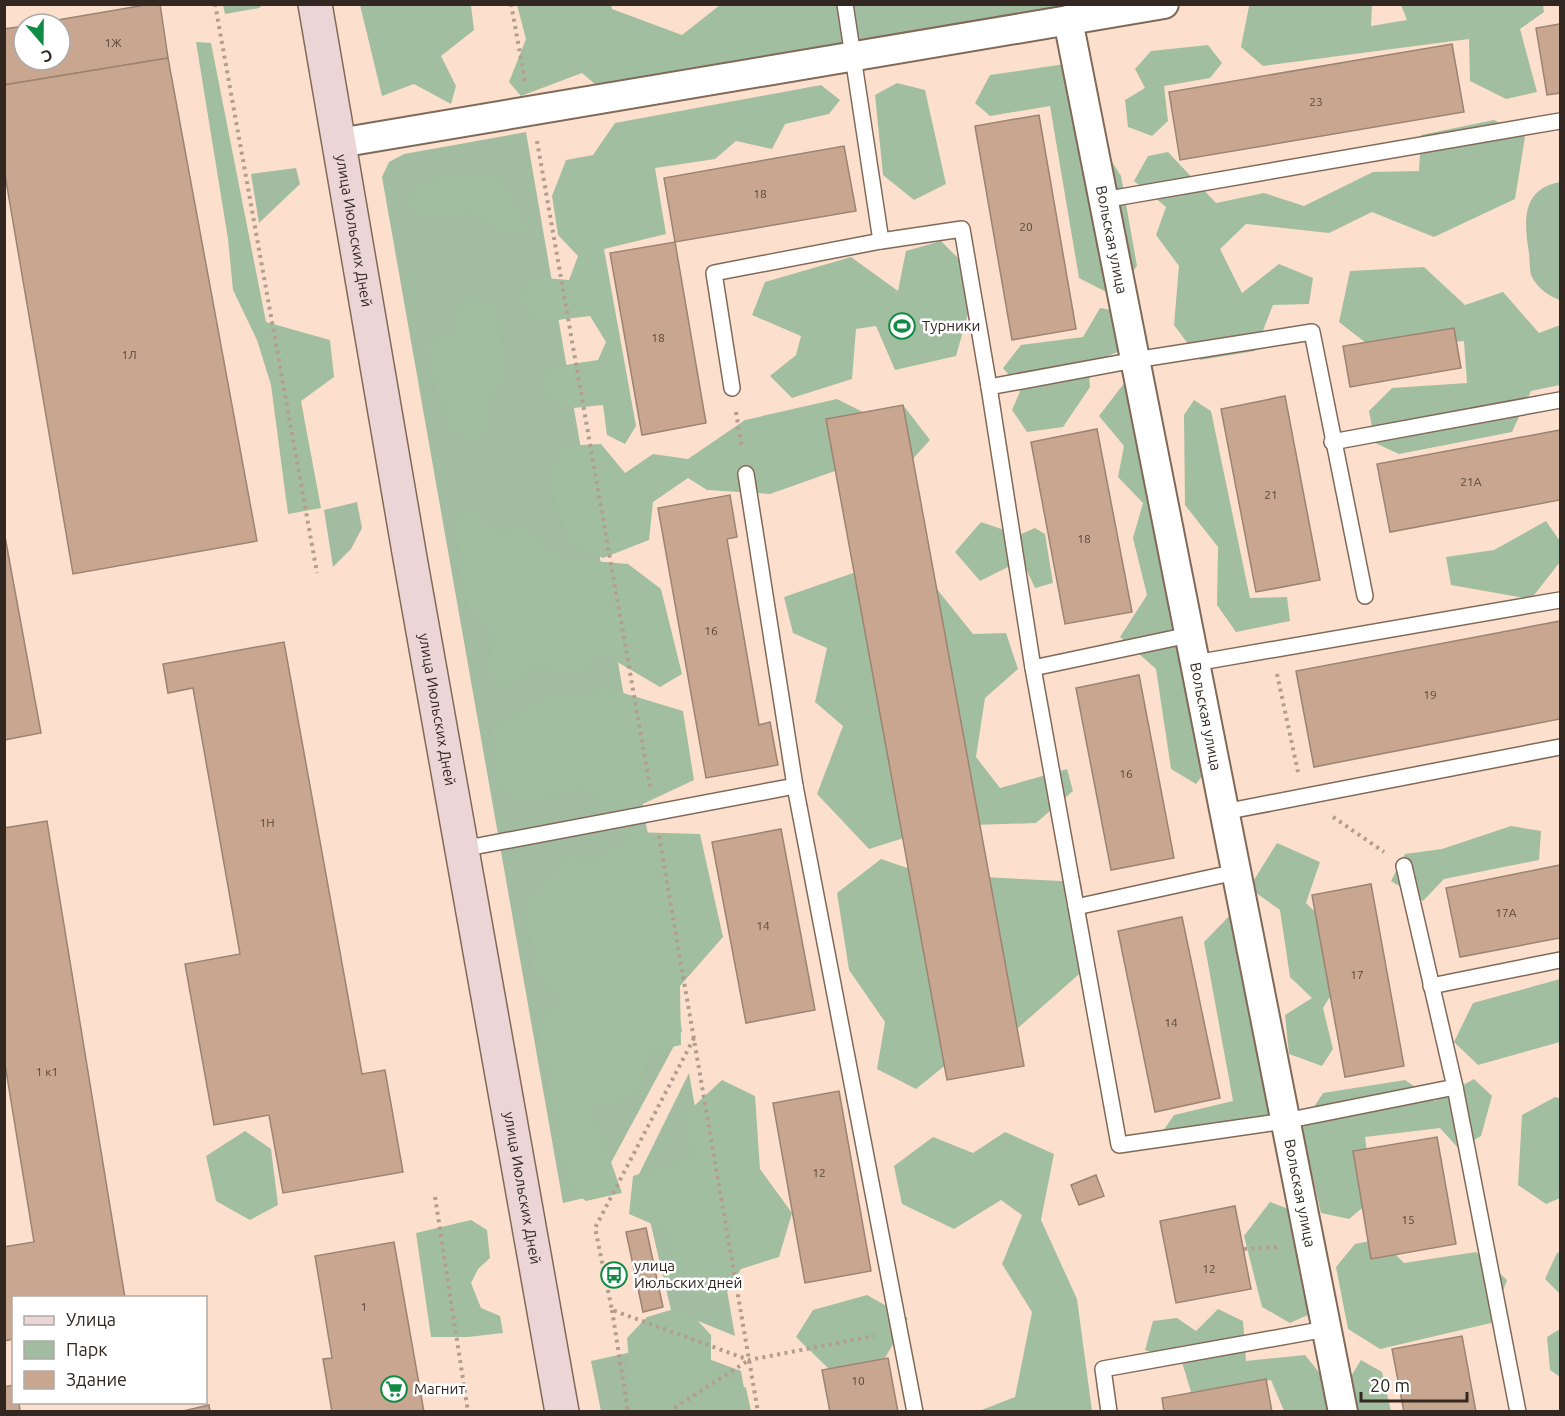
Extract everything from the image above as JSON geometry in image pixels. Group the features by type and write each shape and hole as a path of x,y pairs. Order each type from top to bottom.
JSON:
{"street":[{"name":"улица Июльских Дней","path":"315,4 562,1412"},
{"path":"339,144 853,57 1079,14 1164,4"},
{"name":"Вольская улица","path":"1079,14 1103,200 1343,1412"}],"lane":[{"path":"845,4 881,241"},
{"path":"1103,200 1560,122"},
{"path":"732,388 714,273 881,241 962,229 1032,668 1119,1145 1285,1121 1455,1087"},
{"path":"989,387 1135,360 1312,332 1332,442 1365,596"},
{"path":"1332,442 1560,400"},
{"path":"746,474 795,786 915,1412"},
{"path":"1195,663 1560,600"},
{"path":"1032,668 1189,635"},
{"path":"1224,812 1560,747"},
{"path":"462,849 795,786"},
{"path":"1404,866 1455,1087 1518,1412"},
{"path":"1076,907 1236,872"},
{"path":"1431,986 1560,960"},
{"path":"1109,1412 1103,1370 1326,1329"}],"path":[{"path":"216,4 317,573"},
{"path":"511,4 758,1412"},
{"path":"732,388 746,474"},
{"path":"1272,649 1303,797 1404,866"},
{"path":"628,1412 596,1228 694,1037"},
{"path":"435,1197 468,1412"},
{"path":"612,1310 749,1360"},
{"path":"668,1412 749,1360 899,1331"}],"green space":[{"path":"223,4 263,5 259,8 225,14"},
{"path":"1258,4 1372,5 1371,26 1407,20 1401,5 1543,5 1544,12 1520,29 1537,92 1506,99 1470,81 1469,39 1263,66 1241,47 1249,6"},
{"path":"360,5 471,5 474,30 441,56 456,86 451,104 414,84 382,96"},
{"path":"517,5 611,5 612,9 682,35 720,5 1065,5 1036,35 617,103 582,73 521,96 509,82 526,39"},
{"path":"196,42 211,43 266,322 330,340 334,377 301,401 321,508 288,514 271,385 257,340 233,290 228,239"},
{"path":"1208,45 1222,63 1210,78 1164,86 1168,121 1152,136 1128,127 1125,100 1145,88 1135,69 1151,51"},
{"path":"1065,64 1093,132 1121,176 1137,266 1114,296 1079,278 1050,106 990,116 975,103 990,75"},
{"path":"897,83 925,90 946,184 914,200 883,175 875,95"},
{"path":"821,85 840,100 829,114 785,124 772,149 736,141 715,159 655,168 666,234 604,249 636,426 625,444 607,435 603,405 563,409 541,385 552,367 598,360 606,342 590,316 541,322 519,301 532,277 569,280 578,256 558,235 552,196 566,160 593,155 615,123"},
{"path":"1494,120 1525,137 1515,199 1434,237 1372,212 1329,233 1246,224 1220,249 1242,293 1279,264 1313,278 1309,304 1273,305 1255,351 1200,360 1174,325 1179,266 1156,235 1166,207 1134,181 1148,156 1168,152 1216,203 1264,193 1304,206 1373,172 1419,171 1421,135"},
{"path":"526,132 682,1031 593,1196 563,1203 382,177 389,162 404,154"},
{"path":"296,168 300,184 259,223 251,174"},
{"path":"494,171 522,210 528,232 498,236 475,213 425,220 407,202 421,180"},
{"path":"1560,182 1560,300 1544,292 1532,277 1526,219 1532,199 1538,192"},
{"path":"941,241 978,278 956,356 895,370 876,326 856,329 852,379 792,398 770,376 796,355 801,336 752,315 765,282 851,257 898,291 906,251"},
{"path":"1424,267 1465,305 1503,292 1539,333 1560,325 1560,385 1531,391 1512,432 1399,454 1375,443 1369,411 1392,388 1467,383 1464,341 1375,350 1339,322 1350,271"},
{"path":"473,297 496,303 508,375 486,402 492,428 474,442 451,434 424,342 455,332 454,310"},
{"path":"1100,308 1134,314 1125,349 1088,364 1090,387 1063,427 1027,432 1012,410 1021,389 1003,368 1021,345 1083,337"},
{"path":"1125,382 1158,400 1154,423 1167,442 1219,754 1196,784 1171,769 1156,669 1120,637 1147,595 1133,538 1143,503 1118,477 1124,446 1099,416"},
{"path":"837,399 871,416 903,405 930,440 910,462 863,446 835,471 770,494 707,490 688,478 653,502 649,540 603,558 569,544 546,477 561,446 601,444 625,473 653,454 688,459 745,420"},
{"path":"1194,400 1211,411 1250,598 1287,597 1290,621 1236,632 1217,605 1218,547 1185,505 1184,415"},
{"path":"357,502 362,528 351,549 333,567 324,510"},
{"path":"474,508 500,533 522,525 561,558 628,564 661,589 682,674 660,687 602,653 578,675 533,667 509,687 486,677 493,635 467,612 453,518"},
{"path":"1546,521 1560,541 1560,562 1531,599 1451,585 1446,557 1494,550"},
{"path":"981,522 1019,535 1035,528 1045,534 1053,583 1035,588 1022,560 980,581 955,552"},
{"path":"856,572 932,583 973,634 1006,633 1018,669 985,698 976,757 1000,788 1067,769 1073,791 1036,823 942,826 869,849 817,794 843,726 815,702 827,648 793,633 784,597"},
{"path":"610,689 683,711 694,780 630,810 582,789 525,803 497,788 493,729 543,697"},
{"path":"1511,826 1541,831 1539,860 1444,879 1423,901 1391,881 1405,854 1442,849"},
{"path":"631,832 700,834 723,937 680,986 681,1045 650,1052 640,1092 593,1111 622,1193 586,1201 567,1187 539,1023 563,1002 535,977 525,899 569,855 595,862"},
{"path":"1277,843 1320,862 1306,903 1338,934 1343,976 1323,1008 1333,1049 1322,1066 1289,1054 1285,1015 1312,998 1290,977 1280,910 1249,888"},
{"path":"881,859 925,874 1081,882 1094,961 993,1050 963,1051 916,1089 877,1069 885,1022 849,970 837,893"},
{"path":"1235,910 1287,1102 1260,1130 1182,1145 1163,1131 1174,1115 1233,1101 1204,942"},
{"path":"1560,979 1560,1042 1478,1065 1454,1042 1473,1003"},
{"path":"689,1073 735,1336 671,1310 639,1174"},
{"path":"1474,1079 1492,1096 1481,1136 1459,1149 1440,1128 1365,1137 1373,1199 1349,1219 1321,1213 1301,1127 1323,1093 1405,1080 1435,1101"},
{"path":"722,1080 755,1096 760,1169 792,1213 779,1257 741,1269 721,1301 669,1286 668,1231 629,1214 633,1176 693,1156 682,1117"},
{"path":"1555,1097 1560,1098 1560,1198 1546,1204 1518,1185 1522,1115"},
{"path":"245,1131 271,1149 278,1205 250,1220 216,1201 206,1156"},
{"path":"1005,1132 1054,1154 1041,1220 1077,1299 1092,1411 979,1411 1015,1397 1032,1312 1002,1264 1022,1215 1001,1200 954,1229 902,1204 894,1166 933,1137 973,1153"},
{"path":"1270,1202 1310,1217 1328,1306 1290,1323 1262,1307 1244,1236"},
{"path":"471,1220 487,1230 490,1258 478,1269 471,1283 481,1308 500,1316 503,1333 468,1337 431,1337 416,1233"},
{"path":"1380,1239 1404,1263 1476,1252 1507,1280 1491,1323 1380,1349 1348,1329 1336,1267 1355,1244"},
{"path":"1560,1252 1560,1294 1545,1279 1557,1253"},
{"path":"867,1295 908,1318 885,1358 830,1370 796,1337 813,1310"},
{"path":"684,1306 711,1335 711,1367 746,1388 751,1411 633,1411 627,1338 647,1317"},
{"path":"1218,1309 1243,1321 1246,1361 1305,1355 1331,1387 1338,1411 1284,1411 1271,1380 1191,1392 1182,1362 1145,1350 1153,1321 1177,1318 1196,1331"},
{"path":"1560,1329 1560,1377 1550,1370 1547,1337"},
{"path":"668,1344 741,1371 748,1411 601,1411 591,1361"},
{"path":"1361,1360 1382,1372 1391,1411 1355,1411 1348,1381"}],"building":[{"path":"160,4 168,58 4,85 4,29 12,28 12,72 72,72 72,18"},
{"path":"1560,24 1560,93 1547,95 1536,28"},
{"path":"1452,44 1464,112 1180,160 1169,92"},
{"path":"168,58 257,541 73,574 4,169 4,85"},
{"path":"1039,115 1076,329 1012,340 975,126"},
{"path":"844,146 856,211 675,242 664,178"},
{"path":"675,242 706,423 642,435 610,253"},
{"path":"1454,328 1461,368 1350,387 1343,346"},
{"path":"1285,396 1320,580 1256,592 1221,409"},
{"path":"903,405 1024,1066 947,1080 826,419"},
{"path":"1097,429 1132,612 1065,624 1031,442"},
{"path":"1560,430 1560,500 1390,532 1377,464"},
{"path":"730,495 737,537 727,539 759,725 770,722 778,765 706,778 658,508"},
{"path":"4,531 41,733 4,740"},
{"path":"1560,621 1560,719 1314,767 1296,671"},
{"path":"284,642 362,1074 385,1070 403,1172 283,1193 269,1115 214,1125 185,964 240,954 193,688 168,693 163,664"},
{"path":"1139,675 1174,858 1111,870 1076,688"},
{"path":"47,821 125,1296 12,1296 12,1339 4,1341 4,1247 34,1242 4,1058 4,828"},
{"path":"781,829 815,1010 746,1023 712,842"},
{"path":"1560,865 1560,938 1460,957 1446,888"},
{"path":"1371,884 1404,1066 1345,1077 1312,895"},
{"path":"1182,917 1220,1098 1155,1112 1118,931"},
{"path":"839,1091 871,1271 805,1283 773,1103"},
{"path":"1437,1137 1456,1244 1371,1259 1353,1151"},
{"path":"1096,1175 1104,1196 1079,1205 1071,1185"},
{"path":"1235,1206 1251,1289 1176,1303 1160,1221"},
{"path":"646,1228 663,1307 643,1312 626,1232"},
{"path":"394,1242 424,1412 332,1412 323,1359 332,1358 315,1256"},
{"path":"1462,1336 1476,1412 1404,1412 1392,1349"},
{"path":"888,1358 898,1412 830,1412 822,1370"},
{"path":"1266,1379 1272,1412 1164,1412 1162,1398"},
{"path":"12,1385 12,1404 19,1404 20,1412 4,1412 4,1387"},
{"path":"209,1405 210,1412 179,1412"}],"place":[{"name":"Турники","path":"902,326"},
{"name":"улица Июльских дней","path":"614,1275"},
{"name":"Магнит","path":"394,1389"}]}
